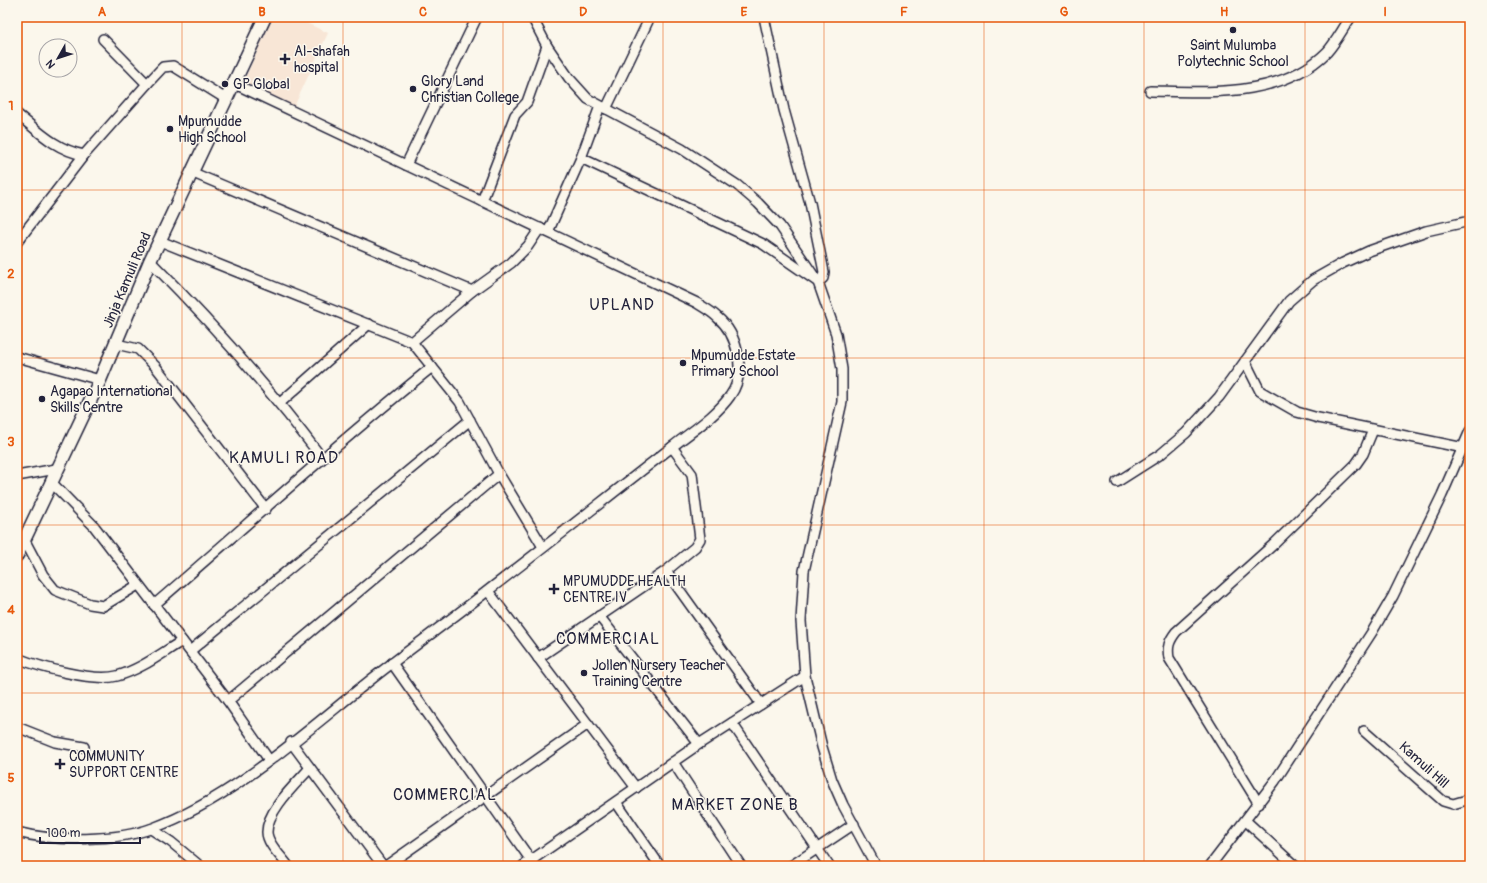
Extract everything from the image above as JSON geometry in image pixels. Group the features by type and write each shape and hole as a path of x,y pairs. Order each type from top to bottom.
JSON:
{"main road":[{"name":"Jinja Kamuli Road","path":"17,555 56,469 100,380 150,261 191,172 265,17"}],"street":[{"path":"406,165 477,17"},
{"path":"532,17 547,46 579,90 603,108 682,149 737,185 758,203 780,226 818,282 836,334 842,369 842,402 804,571 801,621 805,676 822,747 832,780 876,866"},
{"path":"412,342 472,291 520,255 544,230 581,158 603,108 650,17"},
{"path":"764,17 784,110 814,218 824,272 823,278 818,282"},
{"path":"1150,91 1218,92 1265,86 1286,79 1303,70 1328,51 1351,17"},
{"path":"103,40 147,84"},
{"path":"482,201 515,115 527,102 547,46"},
{"path":"17,242 84,155 163,67 173,66 226,99"},
{"path":"17,832 57,839 88,839 151,829 204,804 269,760 716,412 731,395 738,375 738,355 732,334 718,317 697,303 233,83"},
{"path":"17,114 56,146 84,155"},
{"path":"581,158 763,244 818,282"},
{"path":"191,172 472,291"},
{"path":"1117,482 1161,454 1186,433 1219,397 1289,301 1313,280 1342,263 1369,251 1426,231 1470,221"},
{"path":"160,241 412,342 460,402 499,474 543,547"},
{"path":"150,261 195,307 280,403 322,458"},
{"path":"280,403 369,324"},
{"path":"116,344 138,349 156,367 266,509"},
{"path":"17,357 100,380"},
{"path":"1245,361 1256,385 1267,396 1304,414 1373,430 1464,448"},
{"path":"154,605 266,509 322,458 432,367"},
{"path":"190,651 470,420"},
{"path":"1259,804 1168,658 1167,649 1169,641 1176,632 1274,544 1356,464 1363,454 1373,430"},
{"path":"1210,866 1259,804 1372,632 1413,556 1464,448 1470,431"},
{"path":"538,658 666,571 695,547 700,539 692,474 672,447"},
{"path":"17,476 56,469"},
{"path":"228,701 499,474"},
{"path":"51,482 94,526 228,701 269,760"},
{"path":"24,539 48,584 62,593 90,604 103,606 138,585"},
{"path":"666,571 760,704"},
{"path":"488,591 636,788"},
{"path":"599,616 699,744"},
{"path":"17,658 75,674 105,678 126,673 182,641"},
{"path":"392,663 533,863"},
{"path":"523,866 533,863 616,802 699,744 805,676"},
{"path":"732,723 829,866"},
{"path":"291,742 384,866 588,724"},
{"path":"17,727 55,742 84,747"},
{"name":"Kamuli Hill","path":"1364,731 1443,801 1453,804 1470,799"},
{"path":"673,762 741,866"},
{"path":"288,866 270,840 267,832 272,814 310,768"},
{"path":"616,802 660,866"},
{"path":"1246,821 1295,866"},
{"path":"791,866 854,824"},
{"path":"151,829 171,842 200,866"}],"shaded area":[{"name":"Al-shafah hospital","path":"273,17 294,17 328,33 293,109 242,85"}],"place":[{"name":"Saint Mulumba Polytechnic School","path":"1233,30"},
{"name":"Al-shafah hospital","path":"285,59"},
{"name":"GP Global","path":"225,84"},
{"name":"Glory Land Christian College","path":"413,89"},
{"name":"Mpumudde High School","path":"170,129"},
{"name":"Mpumudde Estate Primary School","path":"683,363"},
{"name":"Agapao International Skills Centre","path":"42,399"},
{"name":"MPUMUDDE HEALTH CENTRE IV","path":"554,589"},
{"name":"Jollen Nursery Teacher Training Centre","path":"584,673"},
{"name":"COMMUNITY SUPPORT CENTRE","path":"60,764"}],"district":[{"name":"UPLAND","path":"622,305"},
{"name":"KAMULI ROAD","path":"284,458"},
{"name":"COMMERCIAL","path":"608,639"},
{"name":"COMMERCIAL","path":"445,795"},
{"name":"MARKET ZONE B","path":"735,805"}]}
